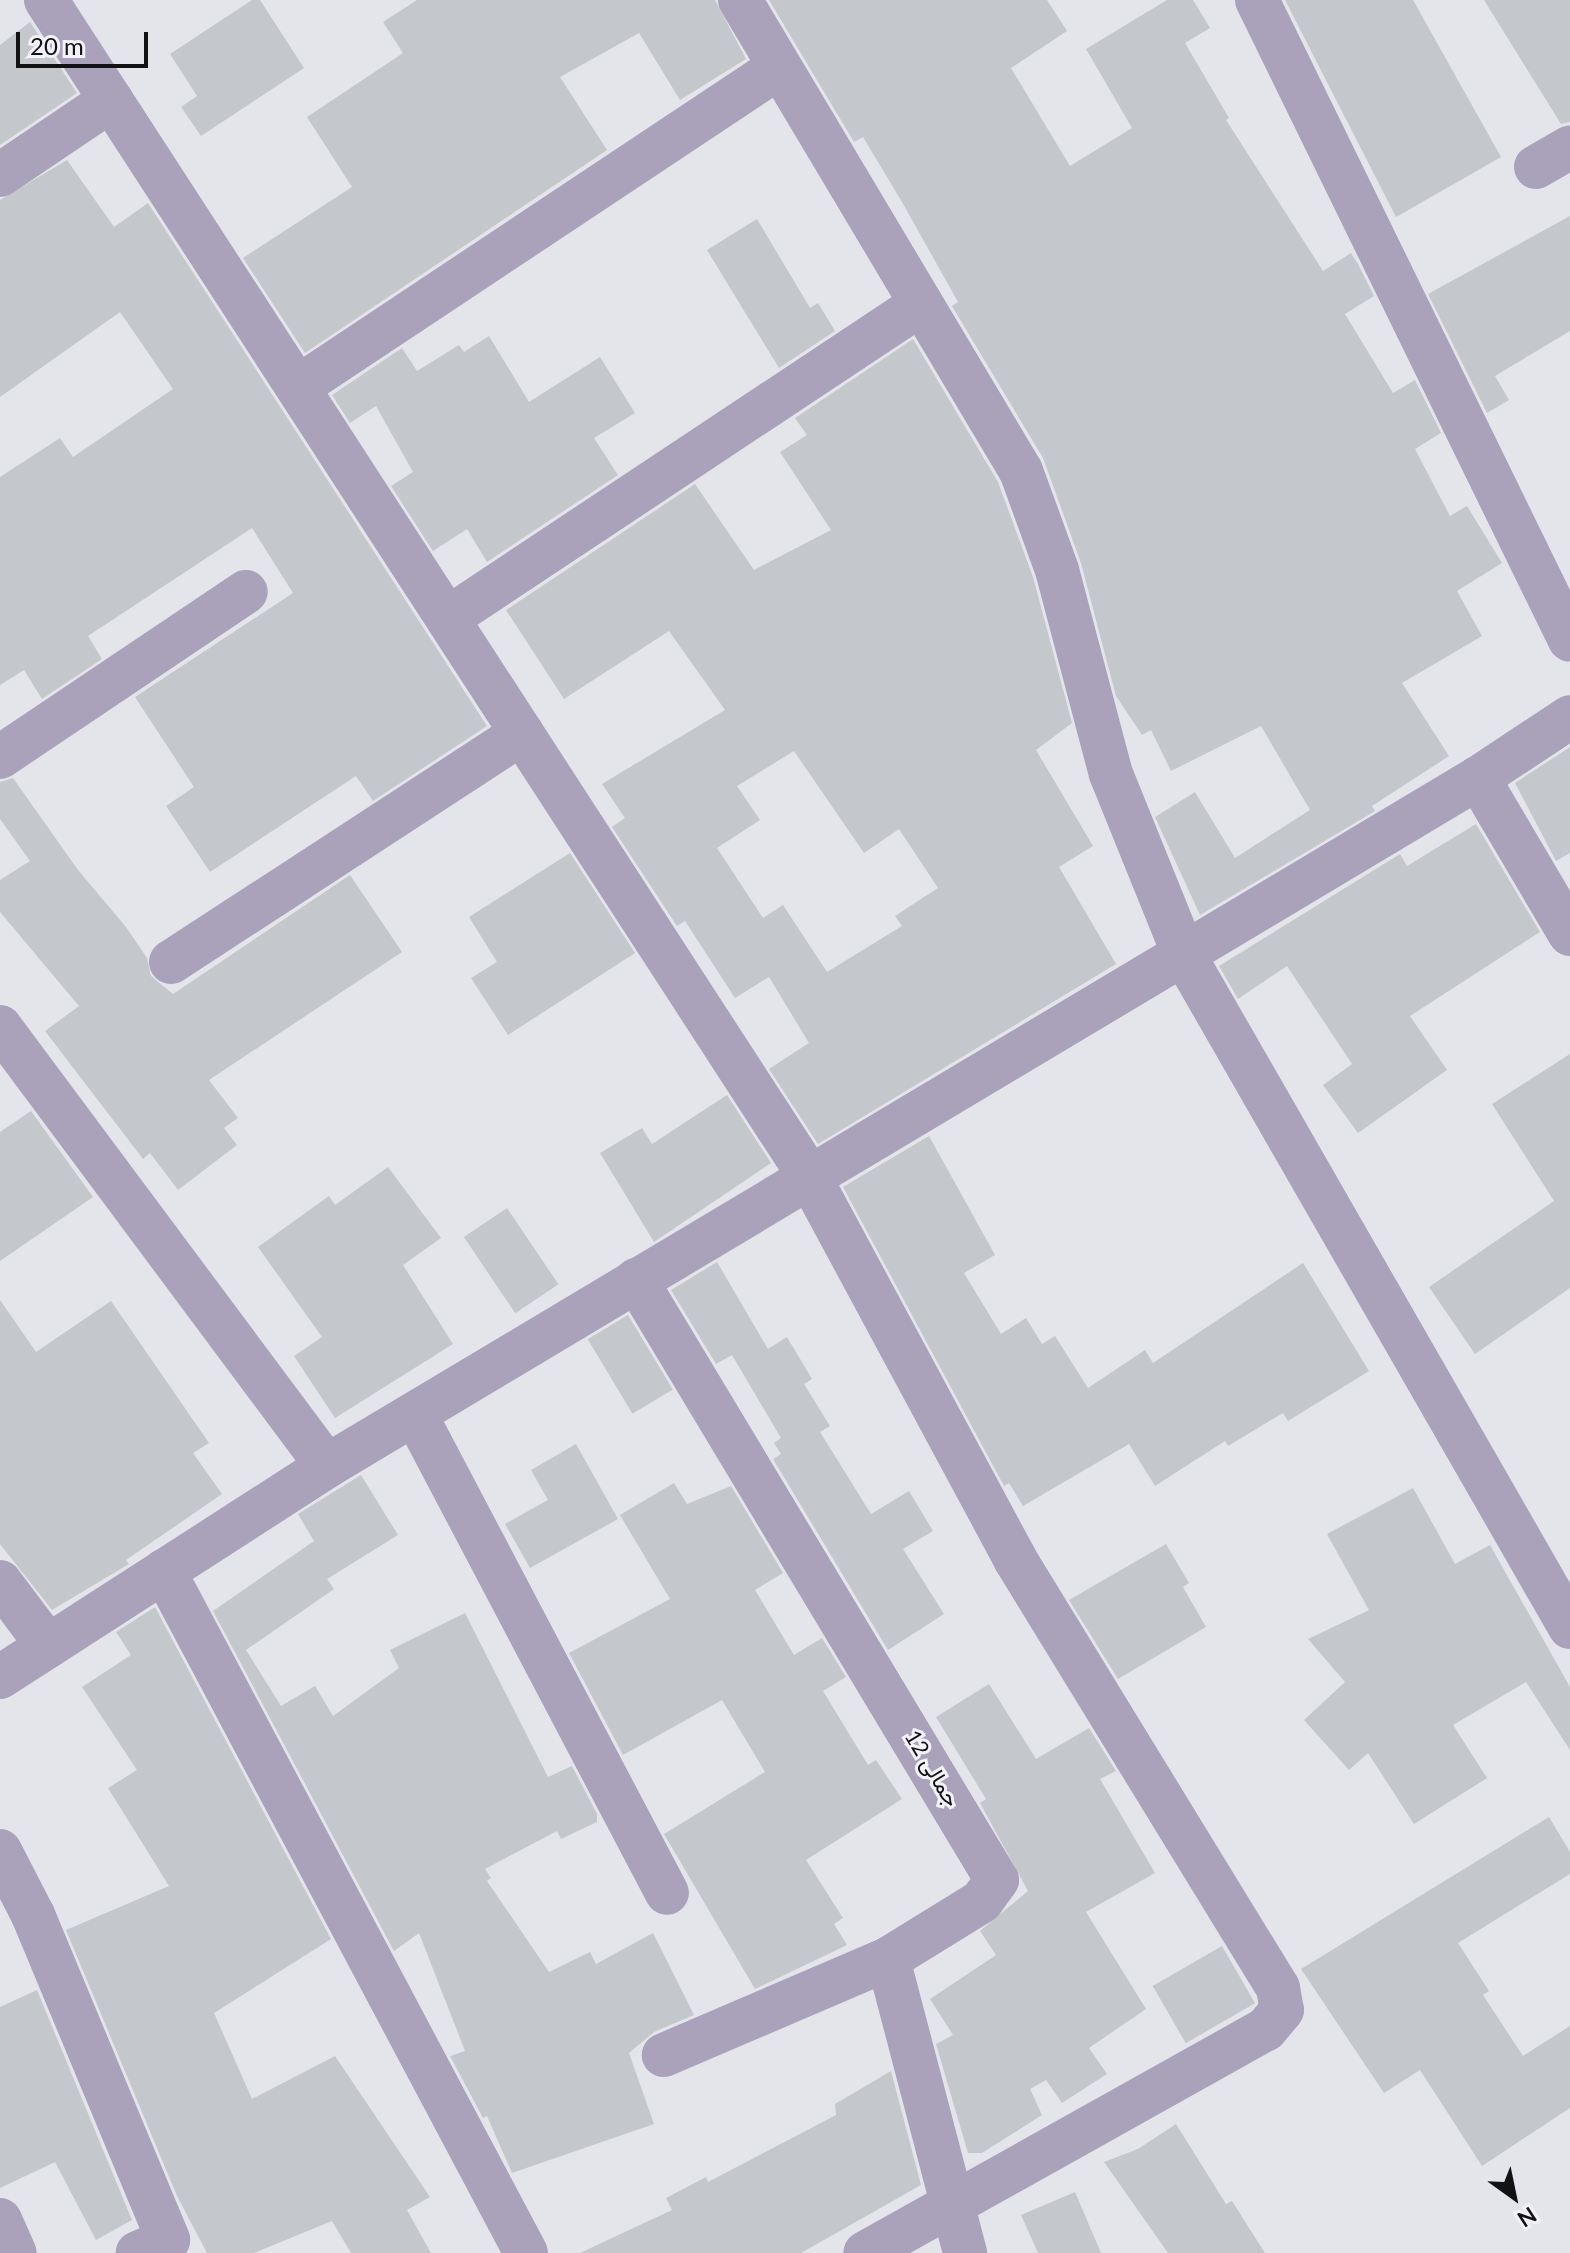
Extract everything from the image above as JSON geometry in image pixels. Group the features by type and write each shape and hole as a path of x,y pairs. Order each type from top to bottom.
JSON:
{"street":[{"path":"46,0 809,1176 1015,1559 1278,1988 1282,2010 1266,2029 865,2253"},
{"path":"740,0 1021,471 1057,570 1111,774 1184,955 1570,1627"},
{"path":"1257,0 1570,640"},
{"path":"298,387 778,68"},
{"path":"0,175 111,100"},
{"path":"448,618 921,304"},
{"path":"0,757 246,592"},
{"path":"0,1677 327,1466 1478,778 1570,717"},
{"path":"171,962 522,733"},
{"path":"1478,778 1570,934"},
{"path":"0,1027 327,1466"},
{"name":"جمالی 12","path":"636,1280 994,1871 995,1889 982,1901 888,1959"},
{"path":"415,1414 667,1893"},
{"path":"164,1571 526,2253"},
{"path":"0,1582 48,1646"},
{"path":"0,1851 33,1915 160,2249"},
{"path":"664,2055 888,1959 965,2253"},
{"path":"0,2220 15,2253"}],"building":[{"path":"252,0 260,0 304,68 201,136 181,107 197,96 170,54"},
{"path":"417,0 715,0 746,59 680,100 639,33 560,77 607,150 305,353 243,258 352,187 307,117 403,53 383,22"},
{"path":"769,0 1047,0 1067,31 1011,68 1070,166 1132,128 1086,49 1167,0 1193,0 1210,28 1185,43 1229,118 1226,120 1323,271 1351,253 1358,264 1374,296 1345,314 1393,393 1415,380 1441,433 1415,449 1450,516 1467,506 1502,563 1457,591 1482,636 1402,683 1449,756 1372,806 1375,811 1200,915 1155,817 1195,792 1235,858 1310,810 1261,726 1171,771 1151,730 1142,735 1116,696 1081,563 1043,458 952,306 958,302 902,202 863,137 854,142"},
{"path":"1285,0 1413,0 1501,157 1396,217"},
{"path":"1484,0 1570,0 1570,122 1561,124"},
{"path":"30,22 77,93 0,145 0,45"},
{"path":"67,160 114,227 148,203 487,726 373,801 356,776 210,872 166,806 194,787 135,697 293,593 252,528 88,636 102,659 42,699 24,670 0,685 0,477 60,438 73,457 173,389 120,312 0,397 0,200"},
{"path":"1570,216 1570,331 1495,376 1509,400 1487,413 1428,294"},
{"path":"757,219 810,308 818,303 835,331 779,368 707,250"},
{"path":"489,336 529,402 600,357 635,413 594,438 618,475 487,562 467,529 433,551 391,486 413,472 376,406 350,423 332,395 402,348 417,371 459,345 464,352"},
{"path":"913,339 998,482 1033,577 1072,723 1036,750 1093,846 1059,867 1116,964 818,1144 769,1069 809,1043 769,977 735,998 685,921 677,926 612,827 625,818 602,784 725,710 669,631 564,699 506,610 695,484 754,570 831,530 780,452 807,435 795,418","holes":["794,751 864,853 899,829 938,888 895,916 902,926 827,972 783,905 763,918 717,848 760,820 737,786"]},
{"path":"1570,747 1570,853 1556,861 1515,783"},
{"path":"13,778 78,870 126,927 147,958 151,976 173,994 350,875 402,952 209,1080 238,1118 224,1128 237,1145 178,1190 150,1153 143,1159 45,1031 79,1006 0,912 0,880 30,861 0,819 0,782"},
{"path":"1476,824 1540,932 1410,1016 1447,1070 1358,1133 1323,1085 1352,1064 1287,966 1238,999 1219,966 1400,854 1407,866"},
{"path":"570,853 635,953 508,1035 471,978 497,962 469,917"},
{"path":"1570,1054 1570,1288 1475,1354 1429,1287 1554,1201 1492,1104"},
{"path":"727,1095 771,1163 654,1242 600,1153 642,1128 652,1144"},
{"path":"31,1111 93,1197 0,1261 0,1132"},
{"path":"929,1136 995,1255 964,1273 1001,1334 1026,1318 1042,1344 1055,1336 1088,1388 1145,1350 1153,1363 1303,1263 1369,1371 1288,1421 1283,1413 1228,1446 1225,1441 1155,1486 1129,1444 1023,1506 1009,1483 1004,1486 843,1187"},
{"path":"388,1167 441,1238 403,1265 453,1344 335,1418 294,1356 322,1337 258,1247 329,1196 335,1205"},
{"path":"507,1208 558,1284 515,1313 464,1237"},
{"path":"717,1262 768,1349 787,1337 812,1379 804,1384 830,1426 820,1432 871,1514 909,1491 933,1531 903,1549 944,1614 888,1650 773,1459 781,1454 774,1443 781,1438 732,1355 716,1364 671,1290"},
{"path":"0,1300 36,1352 111,1301 209,1443 193,1453 222,1494 126,1560 129,1564 52,1610 0,1544"},
{"path":"628,1315 673,1390 633,1414 588,1339"},
{"path":"576,1444 618,1519 530,1568 505,1524 548,1500 531,1470"},
{"path":"361,1475 398,1535 327,1579 334,1589 246,1650 281,1706 315,1686 333,1716 399,1668 390,1650 465,1613 548,1777 572,1766 597,1814 597,1822 561,1839 557,1831 485,1869 491,1878 487,1881 549,1972 590,1952 596,1964 653,1933 694,2015 654,2032 629,2053 654,2124 512,2173 487,2116 483,2118 450,2056 465,2051 419,1933 394,1951 213,1611 314,1541 298,1514"},
{"path":"674,1483 687,1504 731,1486 783,1573 755,1590 794,1655 822,1638 846,1677 823,1691 868,1765 876,1760 902,1799 806,1860 843,1918 834,1924 847,1945 755,1989 664,1834 765,1772 722,1700 623,1755 569,1653 670,1599 620,1515"},
{"path":"1413,1488 1455,1564 1490,1545 1570,1687 1570,1750 1526,1682 1453,1725 1487,1778 1414,1824 1368,1753 1349,1770 1304,1720 1345,1682 1308,1639 1369,1610 1327,1534"},
{"path":"1166,1544 1189,1583 1183,1587 1206,1627 1118,1679 1069,1600"},
{"path":"155,1607 331,1939 214,2013 252,2099 335,2056 430,2197 407,2210 431,2253 351,2253 332,2221 254,2253 207,2253 177,2196 66,1930 169,1886 108,1788 137,1770 82,1687 131,1655 116,1632"},
{"path":"989,1684 1036,1759 1089,1728 1116,1771 1100,1779 1155,1873 1086,1912 1146,2009 1089,2048 1107,2074 1062,2103 1046,2080 1030,2089 1042,2115 982,2153 968,2153 936,2044 953,2035 930,1999 996,1955 980,1931 1028,1891 980,1803 986,1799 936,1717"},
{"path":"1549,1817 1570,1852 1570,1874 1458,1943 1489,1991 1483,1995 1523,2056 1570,2026 1570,2108 1482,2166 1420,2070 1384,2093 1301,1969"},
{"path":"1222,1946 1255,2003 1186,2043 1153,1986"},
{"path":"37,1990 132,2220 96,2240 55,2162 0,2188 0,2007"},
{"path":"891,2071 921,2185 801,2253 580,2253 672,2210 666,2198 706,2177 708,2182 836,2115 835,2104"},
{"path":"1176,2124 1226,2204 1232,2201 1265,2253 1168,2253 1104,2162 1138,2149"},
{"path":"1075,2192 1101,2253 1038,2253 1021,2215"}]}
